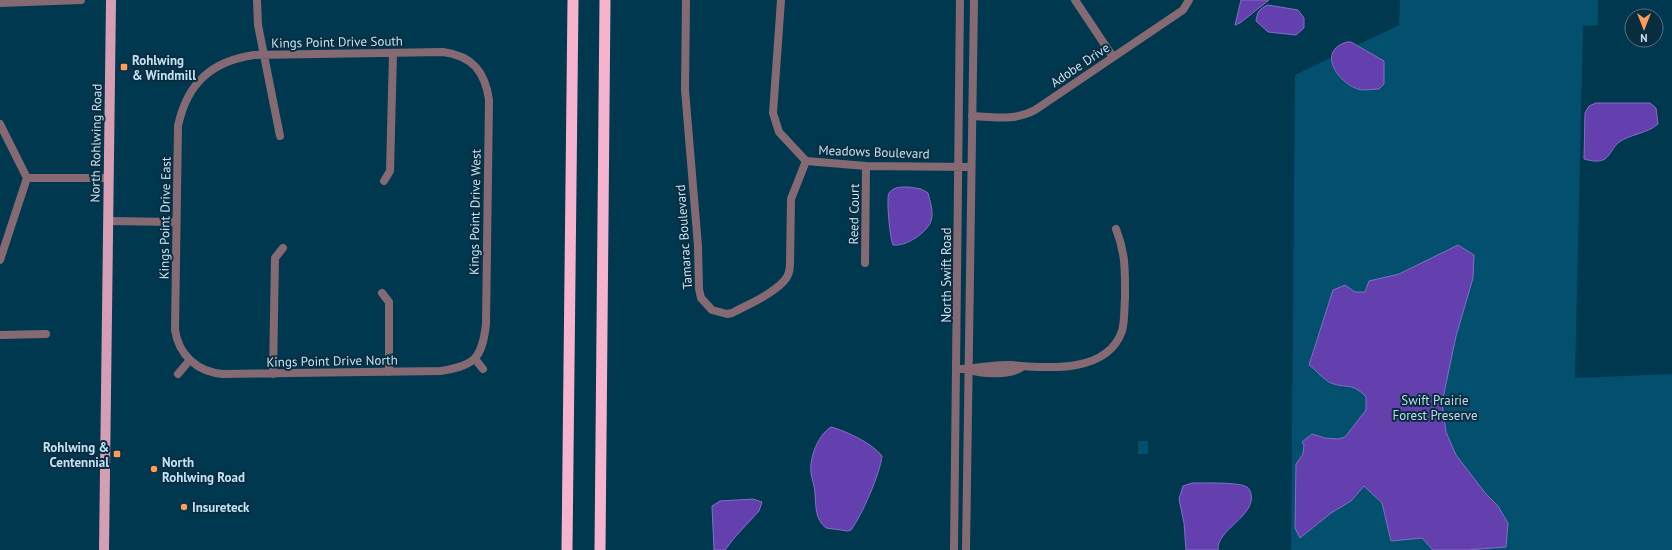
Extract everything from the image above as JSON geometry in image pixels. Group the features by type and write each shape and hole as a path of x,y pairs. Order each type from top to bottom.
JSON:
{"highway":[{"path":"567,550 573,0"},
{"path":"600,550 605,0"}],"main road":[{"name":"North Rohlwing Road","path":"104,550 111,0"}],"street":[{"path":"0,3 81,0"},
{"path":"256,0 258,25 280,136"},
{"name":"Tamarac Boulevard","path":"686,0 685,90 698,246 699,289 701,298 712,310 727,314 732,313 773,290 785,281 789,273 790,264 792,194 806,161"},
{"name":"Meadows Boulevard","path":"781,0 773,113 779,132 806,161 866,166 971,167"},
{"name":"North Swift Road","path":"954,550 960,0"},
{"name":"North Swift Road","path":"966,550 974,0"},
{"path":"1075,0 1113,57"},
{"name":"Adobe Drive","path":"972,116 1008,118 1024,116 1183,10 1189,0"},
{"name":"Kings Point Drive South","path":"195,85 210,71 228,61 245,56 264,55 443,52 456,54 475,65 481,74"},
{"path":"384,181 390,171 393,53"},
{"path":"475,65 482,60"},
{"name":"Kings Point Drive West","path":"475,359 479,351 486,324 489,100 486,85 481,74"},
{"name":"Kings Point Drive East","path":"189,361 178,341 175,330 178,126 185,101 195,85"},
{"path":"0,124 27,178 0,260"},
{"name":"Reed Court","path":"865,263 866,166"},
{"path":"27,178 109,178"},
{"path":"108,221 176,222"},
{"path":"957,369 969,369 979,366 1012,365 1022,367 1088,363 1107,354 1117,340 1124,319 1125,260 1116,229"},
{"path":"273,374 275,258 282,248"},
{"path":"382,292 390,302 389,372"},
{"path":"0,335 46,334"},
{"path":"475,359 483,369"},
{"name":"Kings Point Drive North","path":"189,361 216,374 273,374 440,371 466,366 475,359"},
{"path":"178,374 189,361"}],"green space":[{"name":"Swift Prairie Forest Preserve","path":"1400,0 1598,0 1598,25 1583,26 1575,378 1672,374 1672,550 1291,550 1295,75 1399,25"},
{"path":"1138,441 1148,441 1148,454 1138,454"}],"shaded area":[{"path":"1241,0 1269,0 1240,23 1235,25"},
{"path":"1268,5 1298,10 1304,18 1304,28 1296,35 1268,32 1256,21 1259,11"},
{"path":"1351,42 1384,61 1384,84 1379,89 1360,90 1351,86 1343,80 1333,67 1333,52 1338,46"},
{"path":"1596,103 1650,103 1656,108 1658,124 1649,130 1622,140 1603,160 1594,161 1584,159 1585,113 1589,106"},
{"path":"909,187 921,189 928,193 931,203 932,218 929,226 915,238 903,244 893,245 889,219 888,196 891,191 896,188"},
{"path":"1458,245 1474,255 1473,278 1456,336 1442,403 1446,432 1456,455 1486,494 1498,506 1508,523 1506,547 1467,550 1433,550 1422,538 1391,541 1382,503 1364,486 1351,501 1331,513 1300,538 1295,528 1296,464 1303,454 1304,445 1302,442 1312,434 1325,438 1338,439 1345,437 1366,410 1366,397 1361,392 1357,389 1331,383 1309,365 1333,290 1345,285 1355,292 1365,292 1369,281 1399,274"},
{"path":"831,427 844,431 858,438 878,451 882,456 878,473 865,505 851,530 848,531 826,528 818,517 816,508 815,489 811,473 811,461 818,441"},
{"path":"1192,483 1237,484 1247,487 1250,491 1251,502 1248,509 1223,536 1219,543 1218,550 1186,550 1184,523 1179,499 1183,486"},
{"path":"753,499 762,502 759,511 725,550 714,550 712,506 720,501"}],"place":[{"name":"Rohlwing & Windmill","path":"124,67"},
{"name":"Rohlwing & Centennial","path":"117,454"},
{"name":"North Rohlwing Road","path":"154,469"},
{"name":"Insureteck","path":"184,507"}]}
